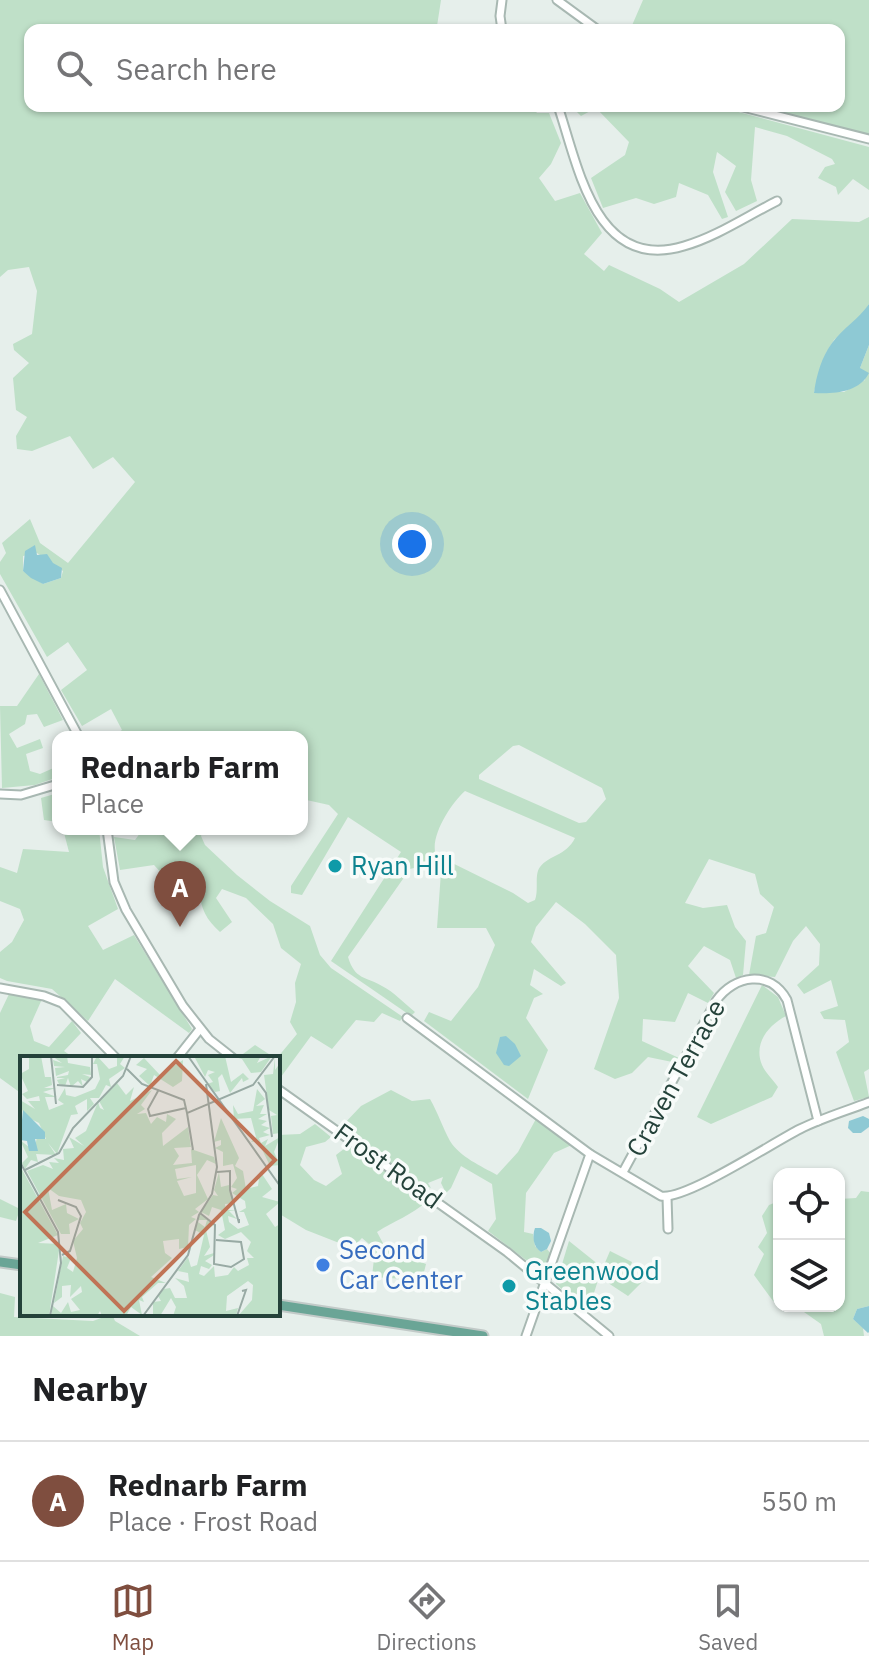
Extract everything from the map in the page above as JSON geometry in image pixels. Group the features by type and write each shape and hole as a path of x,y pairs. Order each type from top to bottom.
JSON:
{"main road":[{"path":"0,1262 20,1265"},
{"path":"280,1305 483,1336"}],"street":[{"path":"501,24 502,0"},
{"path":"557,0 590,24"},
{"path":"560,112 594,210 609,230 630,243 654,249 679,248 777,201"},
{"path":"763,112 869,139"},
{"path":"0,590 76,731"},
{"path":"0,794 21,795 52,786"},
{"path":"108,835 114,882 121,901 161,971 200,1029 231,1056"},
{"name":"Craven Terrace","path":"623,1172 716,1001 730,986 746,979 768,981 779,988 787,1000 818,1121"},
{"path":"0,988 44,996 62,1003 114,1056"},
{"path":"407,1018 590,1154 667,1197 694,1188 762,1148 818,1121 869,1102"},
{"path":"179,1056 200,1029"},
{"name":"Frost Road","path":"280,1090 498,1245 609,1336"},
{"path":"526,1336 590,1154"},
{"path":"667,1197 665,1213 668,1229"}],"green space":[{"path":"0,0 441,0 437,24 24,24 24,112 549,113 561,143 551,164 539,178 555,201 580,193 602,233 584,254 604,271 609,265 660,289 679,302 744,264 792,219 859,222 869,217 869,304 861,316 834,340 826,353 814,392 844,392 865,380 860,368 869,345 869,1069 864,1072 869,1097 854,1101 836,1052 849,1042 845,1020 824,1019 820,1012 838,1006 831,980 804,994 797,985 819,965 820,944 806,926 793,941 775,977 749,975 756,936 766,933 774,907 760,894 755,874 709,859 685,903 703,908 727,905 735,927 746,941 743,975 736,978 730,960 704,946 688,966 714,993 708,1003 688,993 675,1022 643,1019 642,1041 679,1058 677,1063 648,1057 632,1073 615,1079 594,1069 619,998 616,955 585,924 556,902 536,927 531,942 566,983 561,986 534,969 530,985 543,994 534,998 526,1018 548,1050 528,1099 424,1021 429,1012 451,1021 478,987 495,945 486,928 437,928 441,872 426,865 410,869 348,957 357,974 395,994 415,1012 411,1016 331,961 401,852 348,817 302,895 291,893 291,886 338,814 329,805 308,800 308,731 120,731 111,709 82,726 61,690 87,670 68,642 47,657 0,574 0,562 6,553 2,543 30,519 40,543 68,563 135,482 113,457 93,469 70,436 32,451 17,449 16,436 27,417 16,410 13,378 29,363 14,350 13,344 32,334 37,291 29,267 8,270 0,277","holes":["37,553 63,571 61,578 43,584 23,571 23,556","519,745 602,788 606,799 586,822 579,823 479,779 479,775 513,746","465,791 575,838 567,848 540,867 535,900 528,903 436,855 439,830 448,811"]},
{"path":"643,0 869,0 869,136 775,112 845,112 845,24 633,24"},
{"path":"600,112 738,112 869,147 869,190 853,179 838,195 836,187 818,178 825,167 835,164 832,159 787,136 755,127 751,180 757,201 736,211 725,192 736,166 717,152 713,172 728,217 722,219 708,195 679,183 676,197 654,204 636,198 603,208 591,178 625,155 629,142"},
{"path":"39,674 63,720 44,727 37,714 27,715 25,724 9,734 17,748 40,739 43,748 26,754 30,771 40,774 52,769 52,779 35,785 2,788 0,706 17,706"},
{"path":"52,795 52,821 44,820 41,798"},
{"path":"65,835 100,835 103,867 118,909 88,926 103,950 134,935 192,1029 189,1033 115,979 88,1021 52,989 0,978 0,952 12,942 24,920 20,909 0,901 0,867 17,873 23,849 69,852"},
{"path":"139,835 201,835 205,845 237,875 270,901 310,926 320,955 331,968 403,1017 400,1021 382,1013 374,1022 356,1020 332,1049 311,1036 280,1078 279,1056 297,1034 290,1022 301,964 281,948 273,924 246,898 222,889 216,898 232,922 220,932 204,912 200,888 165,877 154,865 120,870 114,837 135,840"},
{"path":"762,985 778,997 786,1016 764,1036 760,1049 762,1065 778,1087 772,1097 711,1124 697,1117"},
{"path":"9,994 42,999 30,1026 34,1041 49,1047 72,1021 81,1033 64,1051 71,1056 20,1056 20,1093 0,1078 0,1013"},
{"path":"255,1045 272,1056 240,1056"},
{"path":"391,1090 412,1101 430,1099 454,1147 471,1161 497,1175 518,1152 537,1117 574,1144 554,1153 526,1193 524,1232 533,1234 535,1246 541,1252 547,1249 551,1254 543,1273 488,1231 496,1219 492,1184 461,1166 446,1193 441,1183 443,1177 428,1183 431,1188 408,1178 342,1126 361,1106"},
{"path":"315,1124 331,1137 325,1142 306,1147 300,1165 314,1180 326,1186 342,1174 336,1155 349,1145 427,1201 377,1232 386,1249 426,1264 422,1280 372,1277 375,1249 362,1238 352,1248 306,1230 280,1214 280,1135 300,1134"},
{"path":"861,1191 869,1192 869,1306 857,1309 853,1319 863,1328 864,1336 824,1336 821,1324 804,1312 845,1312 845,1199 856,1198"},
{"path":"0,1199 20,1209 16,1221 0,1217"},
{"path":"773,1203 773,1301 754,1275 764,1254 758,1247 767,1233 762,1216"},
{"path":"569,1241 599,1265 604,1265 610,1251 632,1262 629,1272 643,1281 628,1296 599,1277 588,1312 556,1284"},
{"path":"0,1293 15,1297 14,1317 93,1321 113,1316 115,1321 140,1336 0,1336"}],"water":[{"path":"869,304 869,345 860,368 869,373 865,380 837,392 814,393 828,348"},
{"path":"35,545 37,555 47,554 53,563 62,568 61,578 43,584 23,571 25,551"},
{"path":"506,1036 521,1056 509,1066 504,1065 496,1053 500,1037"},
{"path":"863,1116 869,1119 869,1127 861,1133 853,1133 848,1128 849,1121"},
{"path":"535,1228 549,1233 551,1241 547,1249 541,1252 534,1241"},
{"path":"869,1306 868,1333 853,1319 857,1309"}],"place":[{"name":"Ryan Hill","path":"335,866"},
{"name":"Rednarb Farm","path":"180,927"},
{"name":"Second Car Center","path":"323,1265"},
{"name":"Greenwood Stables","path":"509,1286"}]}
